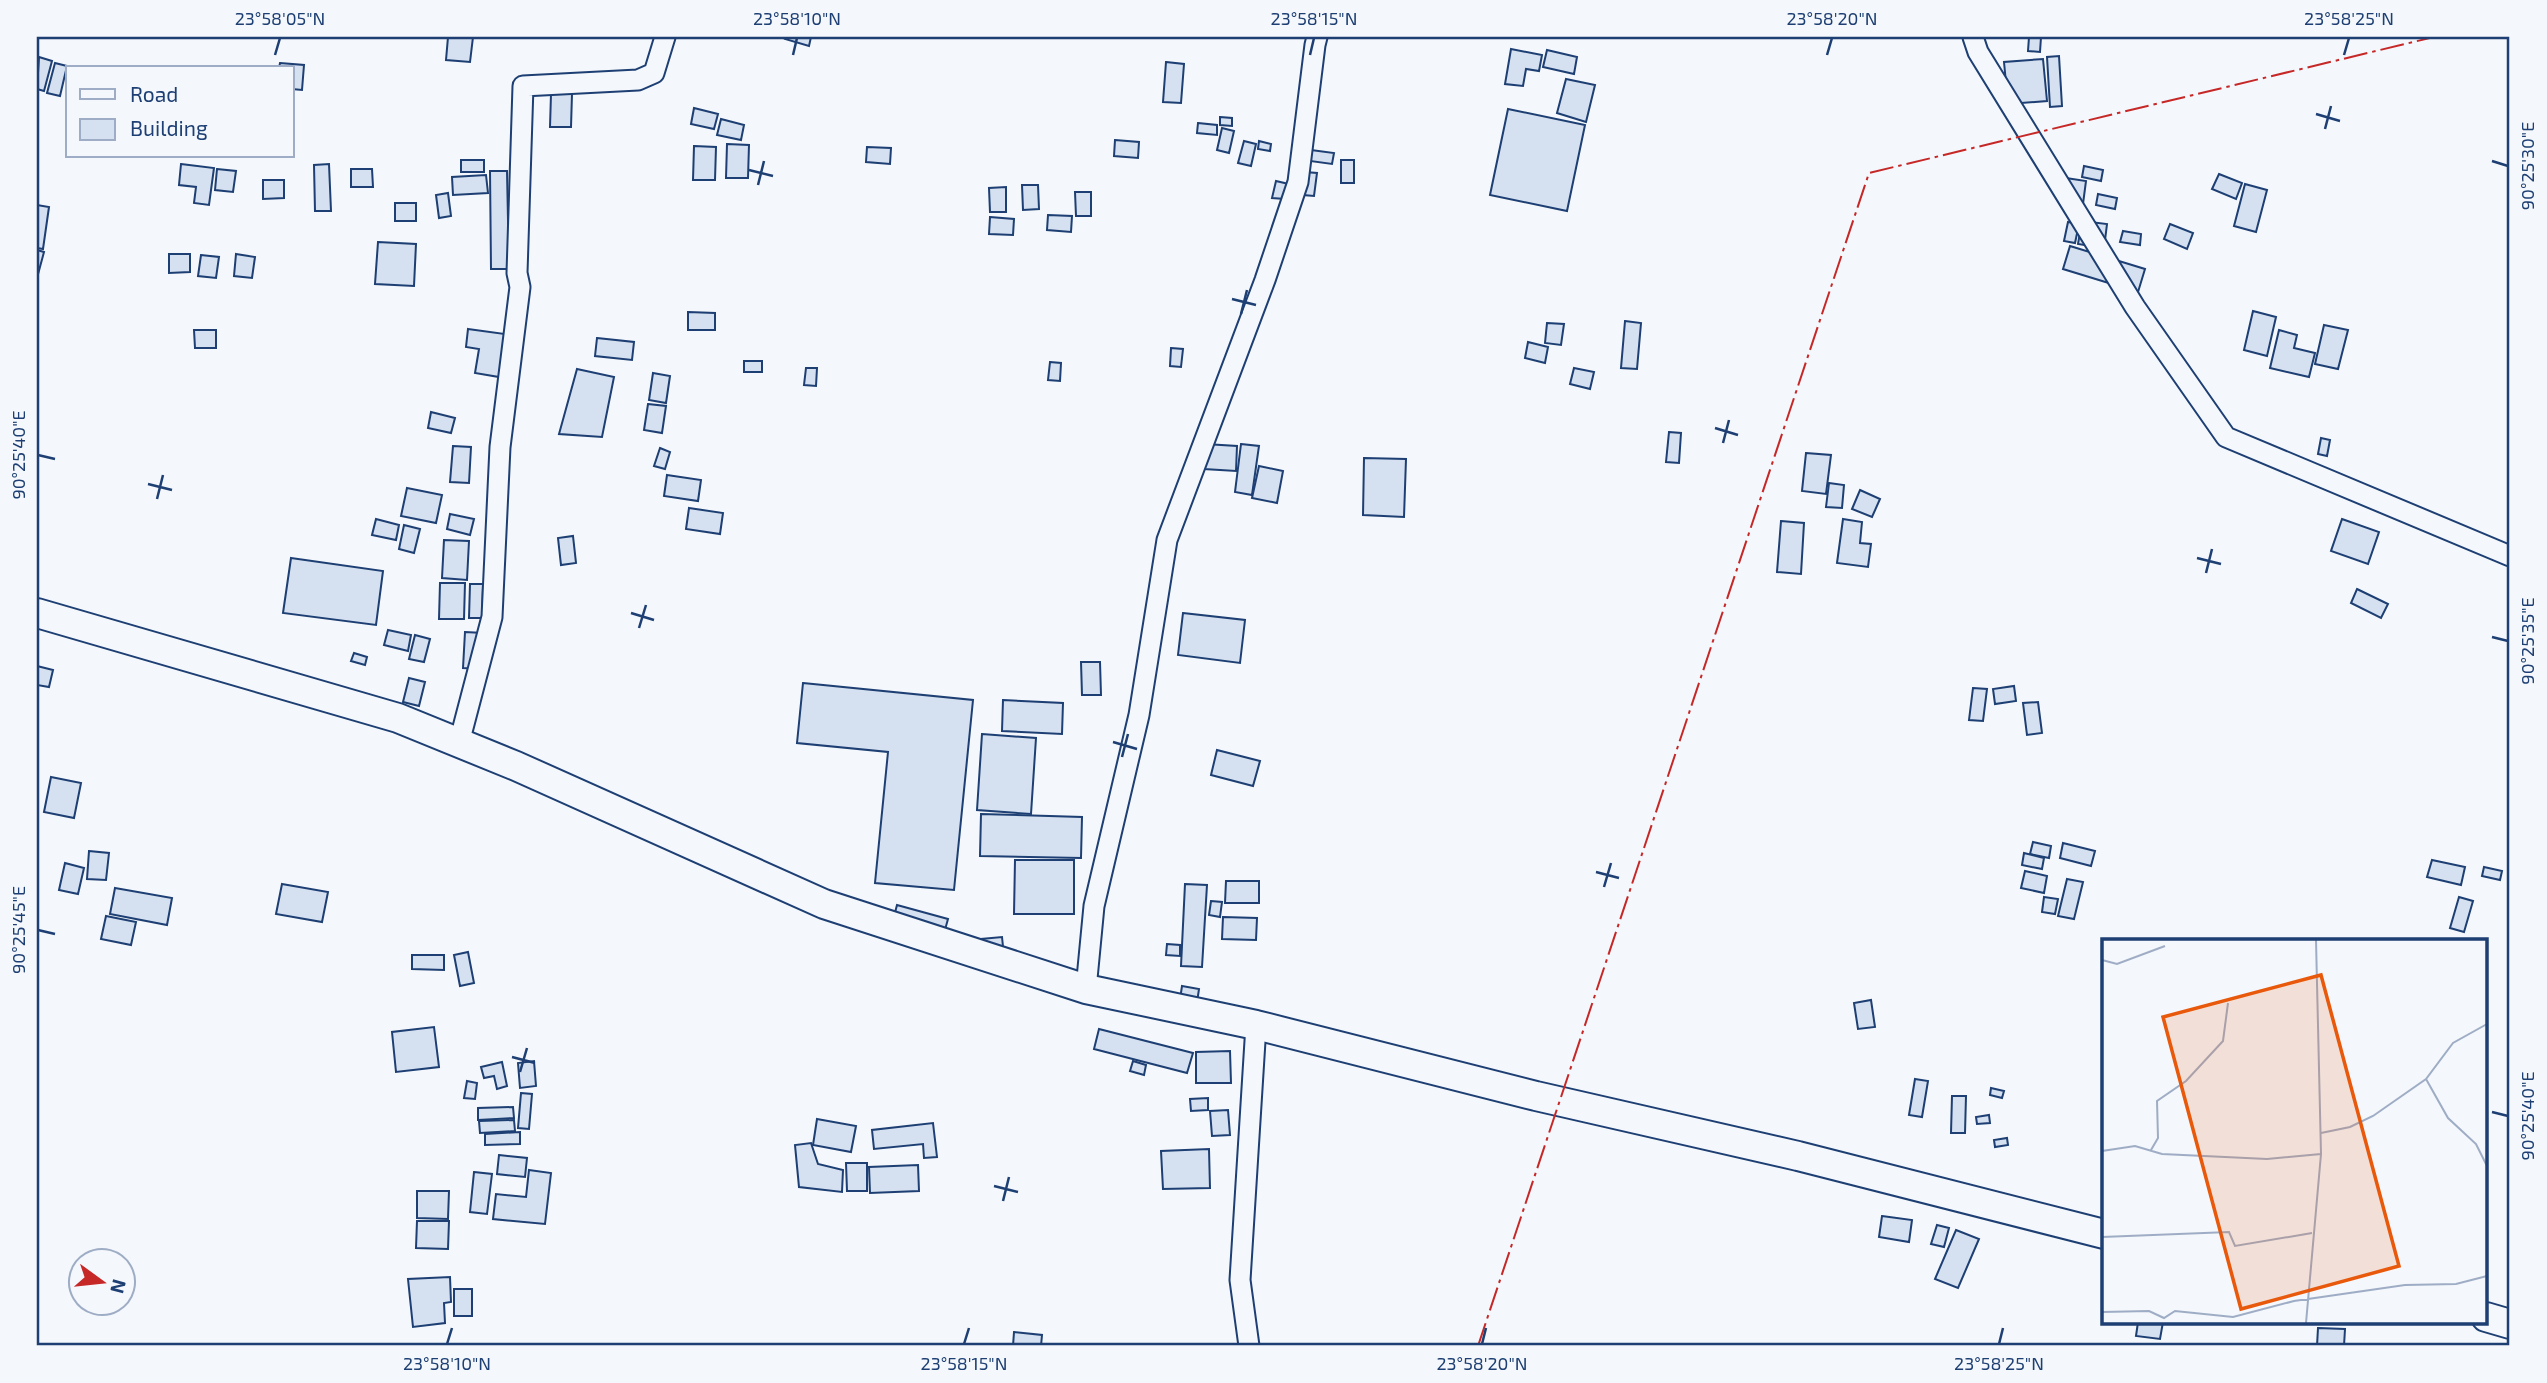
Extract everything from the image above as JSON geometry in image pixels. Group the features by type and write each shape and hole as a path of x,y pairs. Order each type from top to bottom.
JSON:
{"street":[{"path":"459,743 492,617 500,447 520,287 517,273 523,86 638,80 654,74 665,37"},
{"path":"1086,989 1094,906 1139,715 1167,540 1265,280 1298,182 1317,37"},
{"path":"1973,37 1978,52 2135,307 2225,437 2510,556"},
{"path":"37,613 398,718 824,904 1086,989 1256,1025 1536,1096 1798,1156 2102,1233"},
{"path":"1249,1346 1240,1280 1256,1025"},
{"path":"2488,1318 2510,1324"}],"building":[{"path":"448,37 473,37 470,62 446,60"},
{"path":"811,37 809,46 785,39"},
{"path":"2029,37 2041,37 2040,52 2028,51"},
{"path":"1511,49 1542,55 1539,71 1526,69 1523,86 1505,84"},
{"path":"1547,50 1577,57 1574,74 1543,67"},
{"path":"2059,56 2062,106 2050,107 2047,57"},
{"path":"39,57 52,61 44,91 37,89"},
{"path":"2043,59 2047,101 2008,104 2004,62"},
{"path":"1166,62 1184,64 1181,103 1163,102"},
{"path":"55,63 67,66 60,96 47,93"},
{"path":"280,63 304,65 302,90 294,89 294,66 279,66"},
{"path":"1566,79 1595,85 1586,122 1557,113"},
{"path":"551,94 572,94 571,127 550,127"},
{"path":"694,108 718,114 714,129 691,124"},
{"path":"1508,109 1585,125 1567,211 1490,195"},
{"path":"1220,117 1232,118 1232,126 1220,125"},
{"path":"721,119 744,125 741,140 717,135"},
{"path":"1198,123 1217,125 1217,135 1197,133"},
{"path":"1222,128 1234,131 1229,153 1217,150"},
{"path":"1115,140 1139,142 1138,158 1114,156"},
{"path":"1244,141 1256,144 1251,166 1238,163"},
{"path":"1259,141 1271,144 1270,151 1258,149"},
{"path":"727,144 749,145 748,178 726,178"},
{"path":"694,146 716,147 715,180 693,180"},
{"path":"867,147 891,148 890,164 866,162"},
{"path":"1311,150 1334,153 1332,164 1310,161"},
{"path":"461,160 484,160 484,172 461,172"},
{"path":"1341,160 1354,160 1354,183 1341,183"},
{"path":"181,164 214,168 209,205 194,203 196,187 179,185"},
{"path":"329,164 331,211 315,211 314,165"},
{"path":"2084,166 2103,170 2101,181 2082,177"},
{"path":"217,169 236,171 233,192 215,190"},
{"path":"351,169 372,169 373,187 351,187"},
{"path":"490,171 507,171 509,269 491,269"},
{"path":"1305,172 1317,173 1314,196 1303,195"},
{"path":"2219,174 2242,183 2236,199 2212,189"},
{"path":"486,175 488,193 453,195 452,177"},
{"path":"2066,178 2086,181 2083,204"},
{"path":"263,180 284,180 284,198 263,199"},
{"path":"1276,181 1293,185 1285,199 1272,198"},
{"path":"2245,184 2267,190 2256,232 2234,226"},
{"path":"1022,185 1038,185 1039,209 1023,210"},
{"path":"1006,187 1006,212 990,212 989,188"},
{"path":"1075,192 1091,192 1091,216 1076,216"},
{"path":"448,193 451,216 439,218 436,195"},
{"path":"2098,194 2117,198 2115,209 2096,205"},
{"path":"395,203 416,203 416,221 395,221"},
{"path":"37,205 49,207 43,249 37,248"},
{"path":"1048,215 1072,216 1071,232 1047,230"},
{"path":"990,217 1014,219 1013,235 989,234"},
{"path":"2082,221 2107,224 2104,248 2078,244"},
{"path":"2068,222 2079,224 2075,243 2064,241"},
{"path":"2170,224 2193,233 2187,249 2164,239"},
{"path":"2123,231 2141,234 2140,245 2120,242"},
{"path":"378,242 416,244 414,286 375,284"},
{"path":"2070,246 2145,269 2138,292 2063,269"},
{"path":"37,250 44,252 37,278"},
{"path":"169,254 190,254 190,272 169,273"},
{"path":"236,254 255,257 252,278 234,276"},
{"path":"201,255 219,257 216,278 198,276"},
{"path":"2253,311 2276,317 2267,356 2244,350"},
{"path":"688,312 715,313 715,330 688,330"},
{"path":"1625,321 1641,323 1637,369 1621,368"},
{"path":"1547,323 1564,324 1561,345 1545,343"},
{"path":"2324,325 2348,330 2338,369 2315,364"},
{"path":"468,329 505,334 499,377 475,373 479,349 466,347"},
{"path":"194,330 216,330 216,348 195,348"},
{"path":"2279,330 2297,335 2294,348 2315,353 2309,377 2270,368"},
{"path":"597,338 634,342 632,360 595,356"},
{"path":"1528,342 1548,347 1545,363 1525,358"},
{"path":"1171,348 1183,349 1181,367 1170,366"},
{"path":"744,361 762,361 762,372 744,372"},
{"path":"1050,362 1061,363 1060,381 1048,380"},
{"path":"806,368 817,368 816,386 804,385"},
{"path":"1574,368 1594,372 1590,389 1570,384"},
{"path":"577,369 614,377 602,437 559,434"},
{"path":"653,373 670,376 666,403 649,400"},
{"path":"648,404 666,406 662,433 644,430"},
{"path":"431,412 455,418 451,433 428,428"},
{"path":"1669,432 1681,433 1679,463 1666,462"},
{"path":"2321,438 2330,440 2327,456 2318,454"},
{"path":"1205,444 1237,446 1236,471 1204,469"},
{"path":"1241,444 1259,446 1252,495 1235,492"},
{"path":"453,446 471,447 469,483 450,482"},
{"path":"660,448 670,452 665,469 654,466"},
{"path":"1806,453 1831,455 1826,494 1802,491"},
{"path":"1364,458 1406,459 1404,517 1363,515"},
{"path":"1259,466 1283,471 1277,503 1252,498"},
{"path":"667,475 701,480 698,501 664,496"},
{"path":"1829,483 1844,485 1842,508 1826,507"},
{"path":"407,488 442,495 436,523 401,516"},
{"path":"1860,490 1880,499 1872,517 1852,509"},
{"path":"689,508 723,513 720,534 686,529"},
{"path":"450,514 474,519 470,535 447,529"},
{"path":"376,519 399,525 396,540 372,535"},
{"path":"1843,519 1862,522 1860,543 1871,544 1868,567 1837,563"},
{"path":"2342,519 2379,532 2368,564 2331,551"},
{"path":"1781,521 1804,523 1801,574 1777,572"},
{"path":"404,525 420,529 414,553 399,549"},
{"path":"573,536 576,563 561,565 558,538"},
{"path":"444,540 469,541 467,580 442,578"},
{"path":"291,558 383,571 376,625 283,613"},
{"path":"440,583 465,583 464,619 439,619"},
{"path":"470,584 483,584 482,618 469,618"},
{"path":"2357,589 2388,604 2381,618 2351,603"},
{"path":"1183,613 1245,620 1240,663 1178,655"},
{"path":"388,630 411,635 408,651 384,645"},
{"path":"465,632 483,633 481,669 463,668"},
{"path":"415,635 430,639 424,662 409,659"},
{"path":"354,653 367,657 365,665 351,661"},
{"path":"1081,662 1100,662 1101,695 1082,695"},
{"path":"37,666 53,670 49,687 37,685"},
{"path":"409,678 425,682 419,706 403,702"},
{"path":"803,683 973,700 954,890 875,883 888,752 797,743"},
{"path":"2014,686 2016,701 1995,704 1993,689"},
{"path":"1973,688 1987,689 1983,721 1969,720"},
{"path":"1003,700 1063,703 1062,734 1002,731"},
{"path":"2038,702 2042,733 2027,735 2023,703"},
{"path":"982,734 1036,738 1031,814 977,810"},
{"path":"1217,750 1260,761 1253,786 1211,775"},
{"path":"51,777 81,783 74,818 44,812"},
{"path":"981,814 1082,817 1081,858 980,856"},
{"path":"2033,842 2051,846 2049,858 2030,854"},
{"path":"2063,843 2095,851 2091,866 2060,858"},
{"path":"89,851 109,853 106,880 87,879"},
{"path":"2024,853 2044,858 2042,869 2022,865"},
{"path":"1015,860 1074,860 1074,914 1014,914"},
{"path":"2432,860 2465,867 2461,885 2427,877"},
{"path":"65,863 84,868 78,894 59,890"},
{"path":"2484,867 2502,871 2500,880 2482,876"},
{"path":"2025,871 2047,876 2044,893 2021,888"},
{"path":"2067,879 2083,882 2074,919 2058,916"},
{"path":"1226,881 1259,881 1259,903 1225,903"},
{"path":"282,884 328,892 322,922 276,914"},
{"path":"1185,884 1207,885 1202,967 1181,966"},
{"path":"115,888 172,898 167,925 110,914"},
{"path":"2044,897 2058,899 2055,914 2042,912"},
{"path":"2459,897 2473,901 2464,932 2450,928"},
{"path":"1211,901 1222,902 1220,917 1209,915"},
{"path":"897,905 948,919 943,937 892,924"},
{"path":"106,916 136,922 131,945 101,939"},
{"path":"1223,917 1257,918 1256,940 1222,939"},
{"path":"1002,937 1004,956 970,940"},
{"path":"1167,944 1180,945 1180,956 1166,955"},
{"path":"468,952 474,983 460,986 454,955"},
{"path":"412,955 444,955 444,970 412,969"},
{"path":"1182,986 1199,989 1196,1009 1179,1006"},
{"path":"1871,1000 1875,1027 1858,1029 1854,1003"},
{"path":"434,1027 439,1067 396,1072 392,1032"},
{"path":"1099,1029 1193,1053 1187,1073 1094,1049"},
{"path":"1230,1051 1231,1083 1196,1083 1196,1052"},
{"path":"534,1061 536,1086 520,1088 518,1063"},
{"path":"1133,1061 1146,1065 1144,1075 1130,1071"},
{"path":"502,1062 507,1086 497,1089 494,1076 484,1078 481,1067"},
{"path":"1915,1079 1928,1081 1922,1117 1909,1115"},
{"path":"467,1081 477,1083 475,1099 464,1098"},
{"path":"1991,1088 2004,1091 2002,1098 1990,1095"},
{"path":"521,1093 532,1094 529,1129 518,1128"},
{"path":"1952,1096 1966,1096 1965,1133 1951,1133"},
{"path":"1208,1098 1208,1110 1191,1111 1190,1099"},
{"path":"513,1107 514,1118 478,1120 478,1108"},
{"path":"1228,1110 1230,1135 1212,1136 1210,1111"},
{"path":"1989,1115 1990,1123 1977,1124 1976,1117"},
{"path":"817,1119 856,1126 851,1152 813,1145"},
{"path":"514,1120 515,1131 480,1133 479,1121"},
{"path":"933,1123 937,1157 924,1158 923,1144 874,1149 872,1130"},
{"path":"520,1132 520,1144 485,1145 485,1134"},
{"path":"2007,1138 2008,1145 1995,1147 1994,1140"},
{"path":"811,1143 818,1164 843,1170 842,1192 799,1187 795,1145"},
{"path":"1209,1149 1210,1188 1163,1189 1161,1151"},
{"path":"499,1155 527,1158 525,1177 497,1174"},
{"path":"846,1163 867,1163 867,1191 847,1191"},
{"path":"918,1165 919,1191 870,1193 869,1167"},
{"path":"529,1170 551,1173 545,1224 493,1219 496,1194 526,1197"},
{"path":"474,1172 492,1174 487,1214 470,1212"},
{"path":"417,1191 449,1191 448,1219 417,1218"},
{"path":"1882,1216 1912,1220 1909,1242 1879,1237"},
{"path":"417,1221 449,1221 448,1249 416,1248"},
{"path":"1937,1225 1949,1228 1944,1247 1931,1244"},
{"path":"1956,1230 1979,1239 1958,1288 1935,1279"},
{"path":"450,1277 451,1302 444,1303 445,1323 413,1327 408,1279"},
{"path":"454,1289 472,1289 472,1316 454,1316"},
{"path":"2138,1324 2163,1324 2160,1339 2136,1336"},
{"path":"2318,1328 2345,1329 2344,1346 2317,1346"},
{"path":"1014,1332 1042,1335 1041,1346 1013,1346"}],"power":[{"path":"1478,1346 1869,173 2434,37"}]}
